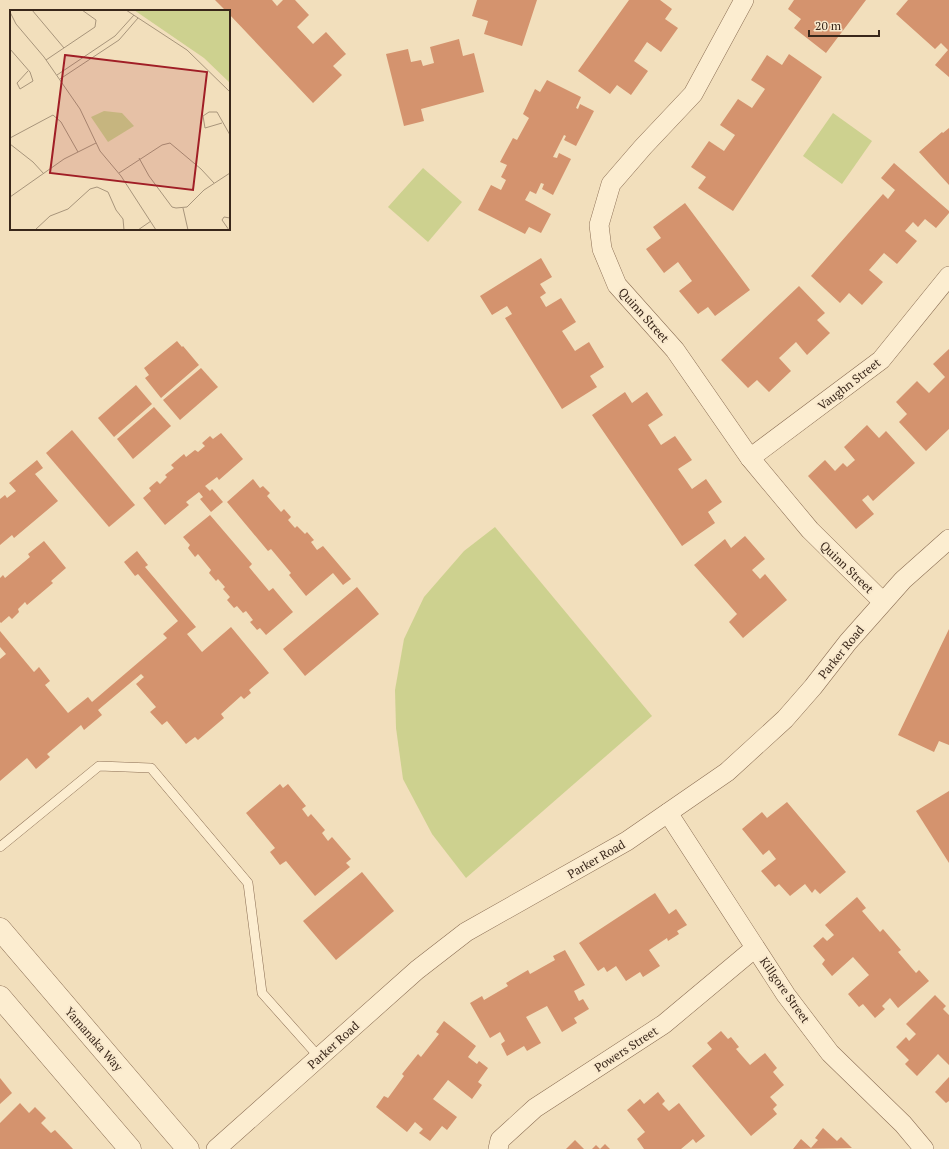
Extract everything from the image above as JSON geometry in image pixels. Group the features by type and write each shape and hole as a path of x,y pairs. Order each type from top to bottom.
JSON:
{"street":[{"name":"Quinn Street","path":"744,0 693,94 643,147 611,184 599,225 602,249 617,285 675,350 750,458 810,530 883,602"},
{"name":"Vaughn Street","path":"750,458 881,360 949,276"},
{"name":"Parker Road","path":"216,1149 417,970 466,932 627,841 727,772 785,719 813,687 848,642 903,580 949,540"},
{"name":"Killgore Street","path":"668,813 786,995 830,1053 903,1124 924,1149"},
{"name":"Yamanaka Way","path":"0,929 188,1149"},
{"name":"Powers Street","path":"498,1149 500,1140 535,1108 664,1024 755,948"},
{"path":"0,997 130,1149"}],"lane":[{"path":"0,847 99,766 151,768 248,883 262,993 319,1057"}],"green space":[{"path":"833,113 872,141 842,184 803,156"},
{"path":"423,168 462,202 428,242 388,207"},
{"path":"495,527 652,716 466,878 432,834 403,779 396,728 395,690 404,639 424,597 464,551"}],"building":[{"path":"215,0 272,0 277,6 283,0 295,0 309,15 297,27 313,44 326,32 346,54 333,66 342,75 313,103 230,15 230,10 225,10"},
{"path":"477,0 537,0 522,46 484,34 488,21 472,16"},
{"path":"629,0 660,0 672,9 665,19 678,28 661,52 647,42 634,61 648,71 631,95 617,85 610,94 578,71"},
{"path":"794,0 866,0 826,53 794,28 801,19 788,9"},
{"path":"908,0 949,0 949,77 935,65 948,50 941,43 935,49 896,14"},
{"path":"459,39 463,56 474,53 484,92 421,109 424,121 404,126 386,54 408,49 411,62 421,60 423,66 434,63 430,47"},
{"path":"789,54 822,77 733,211 698,188 706,177 691,167 709,141 724,151 735,135 720,125 738,99 752,108 765,89 751,80 767,55 782,65"},
{"path":"547,80 581,97 576,108 578,109 580,104 594,111 576,146 564,140 566,136 564,135 553,157 557,158 559,153 571,159 553,195 542,189 544,184 541,183 536,194 530,191 525,200 551,214 541,233 529,227 525,234 478,210 491,185 501,190 506,180 501,177 507,165 500,162 513,138 517,140 529,118 523,114 535,89 540,92"},
{"path":"949,128 949,185 919,152 942,132 943,133"},
{"path":"894,163 949,211 949,213 936,228 925,219 918,227 913,222 905,231 917,241 897,264 884,253 869,270 883,282 862,305 849,293 840,303 811,276 883,194 888,199 895,190 881,178"},
{"path":"685,203 750,290 715,316 708,307 698,314 679,291 692,281 678,262 664,273 646,249 661,238 653,227"},
{"path":"541,258 552,277 540,284 546,293 540,297 546,307 561,298 576,322 562,331 575,351 589,342 604,367 590,376 597,387 562,409 505,318 512,314 507,306 492,315 480,296"},
{"path":"799,286 825,313 817,320 830,333 807,355 796,342 779,358 791,371 769,392 757,380 748,388 721,360"},
{"path":"177,341 199,365 161,398 145,378 149,375 144,368"},
{"path":"949,349 949,429 926,451 899,422 907,414 896,402 917,381 929,393 945,377 933,364"},
{"path":"201,368 218,387 180,420 163,400"},
{"path":"136,385 152,404 114,437 98,418"},
{"path":"625,392 632,403 647,392 663,415 648,425 661,445 675,436 692,460 678,469 692,489 706,479 722,502 708,512 715,523 682,546 592,415"},
{"path":"154,407 171,426 133,459 117,439"},
{"path":"867,425 879,438 886,431 915,463 873,501 868,495 862,500 874,514 856,529 808,476 825,460 835,471 843,463 847,467 855,460 844,447"},
{"path":"72,430 135,505 109,527 46,453"},
{"path":"221,433 243,459 219,480 217,477 205,486 210,491 212,489 223,502 211,512 200,499 203,497 199,492 186,502 189,505 165,525 143,498 151,491 149,488 157,481 160,484 167,477 165,475 174,468 171,465 184,454 186,457 195,450 198,452 205,446 202,443 210,436 213,439"},
{"path":"37,460 43,468 35,474 58,501 14,538 12,535 0,545 0,499 5,495 7,498 16,491 9,483"},
{"path":"253,479 260,488 263,486 270,493 267,496 281,512 284,509 291,517 288,520 295,528 297,526 305,534 307,532 314,540 311,542 317,550 323,546 351,579 343,585 333,573 306,596 289,575 291,573 271,549 268,551 227,502"},
{"path":"210,515 252,564 249,567 269,591 273,588 293,612 266,635 260,628 257,630 250,622 253,620 246,611 243,613 237,606 234,608 227,600 230,597 223,589 225,587 218,579 216,581 209,573 211,570 198,554 195,557 188,548 190,545 183,537"},
{"path":"745,536 765,559 752,570 760,579 765,574 787,600 743,638 729,622 737,614 694,565 725,539 731,548"},
{"path":"44,541 66,568 51,581 53,583 27,605 25,602 18,609 19,612 12,619 9,616 1,623 0,578 3,575 5,578 30,557 28,554"},
{"path":"137,551 148,565 145,567 196,627 187,634 202,652 231,627 269,673 249,690 251,693 244,699 241,696 221,714 224,718 198,740 195,737 186,744 167,721 162,725 150,712 156,707 136,684 144,677 141,674 98,710 102,715 84,730 81,725 47,754 50,757 36,769 27,758 0,781 0,659 6,654 0,647 0,631 34,672 39,667 50,681 45,685 68,713 88,697 92,702 167,638 163,634 178,621 138,574 135,576 124,562"},
{"path":"357,587 379,614 305,676 283,649"},
{"path":"949,629 949,745 939,741 934,752 898,735"},
{"path":"280,784 283,788 288,784 306,806 302,809 308,817 311,814 325,830 322,833 328,841 332,837 351,859 346,863 350,867 315,896 286,861 280,865 270,852 275,848 246,813"},
{"path":"949,791 949,863 916,811"},
{"path":"787,802 846,872 820,894 815,889 812,893 805,884 790,896 779,884 775,887 761,871 776,859 769,850 763,855 742,829 762,812 767,818"},
{"path":"362,872 394,911 336,960 303,921"},
{"path":"655,893 669,914 676,909 687,925 677,931 679,934 668,941 667,938 649,950 660,966 643,977 640,972 626,981 616,966 607,972 604,967 598,971 579,943"},
{"path":"857,897 866,908 862,911 880,932 883,929 901,950 898,952 916,973 919,970 929,981 898,1008 890,998 882,1006 885,1009 875,1018 863,1004 859,1007 848,994 869,975 853,957 832,976 822,964 825,960 813,946 823,937 827,941 834,935 825,925"},
{"path":"565,950 585,985 574,991 579,1001 583,999 589,1009 574,1018 577,1023 562,1032 547,1006 526,1017 541,1043 527,1051 524,1046 507,1056 501,1044 505,1041 500,1032 490,1038 470,1003 482,996 484,1000 508,986 506,983 528,970 530,974 555,960 553,956"},
{"path":"935,995 946,1006 943,1009 949,1015 949,1065 938,1054 917,1076 905,1064 909,1060 896,1047 906,1037 909,1041 916,1034 906,1024"},
{"path":"444,1021 476,1046 468,1057 477,1064 479,1061 488,1068 478,1082 482,1085 472,1099 448,1080 433,1099 457,1117 447,1130 442,1126 430,1141 419,1133 423,1129 415,1122 407,1132 376,1107 384,1096 388,1098 404,1076 402,1074 418,1054 421,1057 439,1034 436,1032"},
{"path":"721,1031 728,1039 731,1037 739,1047 736,1049 750,1065 765,1053 777,1068 773,1072 784,1085 770,1097 777,1105 773,1109 777,1114 751,1136 692,1066 712,1049 707,1043"},
{"path":"949,1077 949,1101 946,1103 935,1092"},
{"path":"0,1078 12,1093 0,1104"},
{"path":"658,1092 665,1101 662,1104 669,1111 679,1103 705,1136 696,1143 693,1139 681,1149 644,1149 637,1139 645,1132 627,1110 640,1099 644,1104"},
{"path":"20,1103 29,1113 35,1107 46,1118 41,1123 51,1133 55,1130 73,1149 0,1149 0,1123"},
{"path":"823,1128 837,1141 841,1137 852,1148 793,1149 801,1139 811,1148 818,1140 815,1138"},
{"path":"575,1140 584,1149 566,1149"},
{"path":"605,1144 610,1149 600,1149"},
{"path":"596,1145 600,1149 592,1149"}]}
